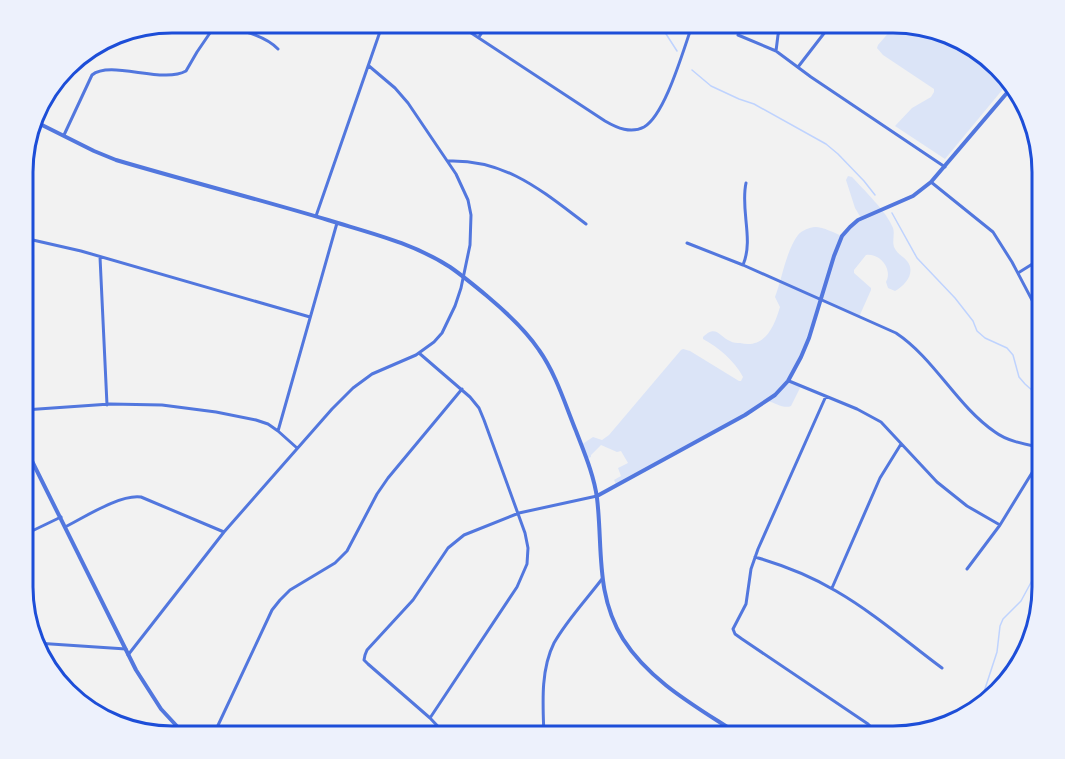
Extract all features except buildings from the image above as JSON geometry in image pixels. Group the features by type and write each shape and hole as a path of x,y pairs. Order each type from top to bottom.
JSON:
{"street":[{"path":"64,136 92,75 96,71 171,75 183,73 210,33"},
{"path":"247,33 271,42 278,49"},
{"path":"316,217 380,33"},
{"path":"471,33 616,128 627,130 643,128 651,122 663,103 689,33"},
{"path":"479,38 482,33"},
{"path":"776,51 779,33"},
{"path":"798,67 824,33"},
{"path":"738,35 776,51 945,167"},
{"path":"128,655 224,532 332,409 362,381 419,353 434,342 442,333 455,306 470,245 471,215 464,188 401,94 369,66"},
{"path":"438,726 364,660 372,643 413,600 452,544 464,535 519,513 597,496 768,401 788,381 805,347 842,236 858,220 913,196 931,182 1007,93"},
{"path":"41,125 116,160 388,238 424,252 463,276 516,323 540,351 556,382 588,464 597,496 602,579 611,615 623,639 640,662 671,690 726,726"},
{"path":"448,161 467,161 490,165 518,176 586,224"},
{"path":"931,182 993,232 1032,300"},
{"path":"743,265 747,251 743,200 746,183"},
{"path":"278,431 337,223"},
{"path":"33,240 310,317"},
{"path":"687,243 743,265 896,333 910,343 975,415 995,432 1006,438 1032,445"},
{"path":"100,257 106,405"},
{"path":"1018,273 1032,264"},
{"path":"419,353 462,389 479,408 519,513 528,548 527,564 522,578 430,718"},
{"path":"788,381 857,409 881,422 937,482 968,506 1000,525"},
{"path":"218,726 272,610 290,590 335,563 347,551 388,478 462,389"},
{"path":"826,396 755,557 746,604 734,629 735,634 742,639 870,726"},
{"path":"33,409 106,405 162,405 216,412 268,424 297,448"},
{"path":"831,588 880,478 901,444"},
{"path":"33,462 128,655 146,688 161,710 176,726"},
{"path":"967,569 1000,525 1032,473"},
{"path":"65,527 123,498 141,496 224,532"},
{"path":"33,530 61,517"},
{"path":"755,557 781,564 831,588 857,604 942,668"},
{"path":"544,726 544,685 550,653 561,632 602,579"},
{"path":"46,644 126,649"}],"shaded area":[{"path":"888,33 929,38 963,52 978,62 1004,88 945,159 895,126 912,108 931,97 934,89 883,55 877,48"},
{"path":"848,176 852,177 881,208 890,222 894,230 894,247 910,265 910,274 906,282 895,291 888,288 886,282 888,272 884,263 876,257 866,255 854,270 854,273 871,288 859,317 820,299 809,338 788,380 801,386 791,406 782,406 768,401 617,486 614,480 621,476 618,468 628,463 621,451 617,452 601,445 591,457 586,459 581,445 593,437 602,440 609,435 683,349 741,381 743,377 731,360 703,337 714,331 732,342 749,344 762,340 767,335 780,307 775,297 787,257 798,235 806,229 815,227 842,236 861,218 855,208 846,180"}],"waterway":[{"path":"665,33 677,51"},
{"path":"692,70 711,86 754,104 826,144 875,195"},
{"path":"892,213 917,258 955,298 973,321 977,331 985,338 1007,348 1013,355 1019,377 1032,390"},
{"path":"984,693 997,652 1003,619 1021,601 1032,581"}]}
